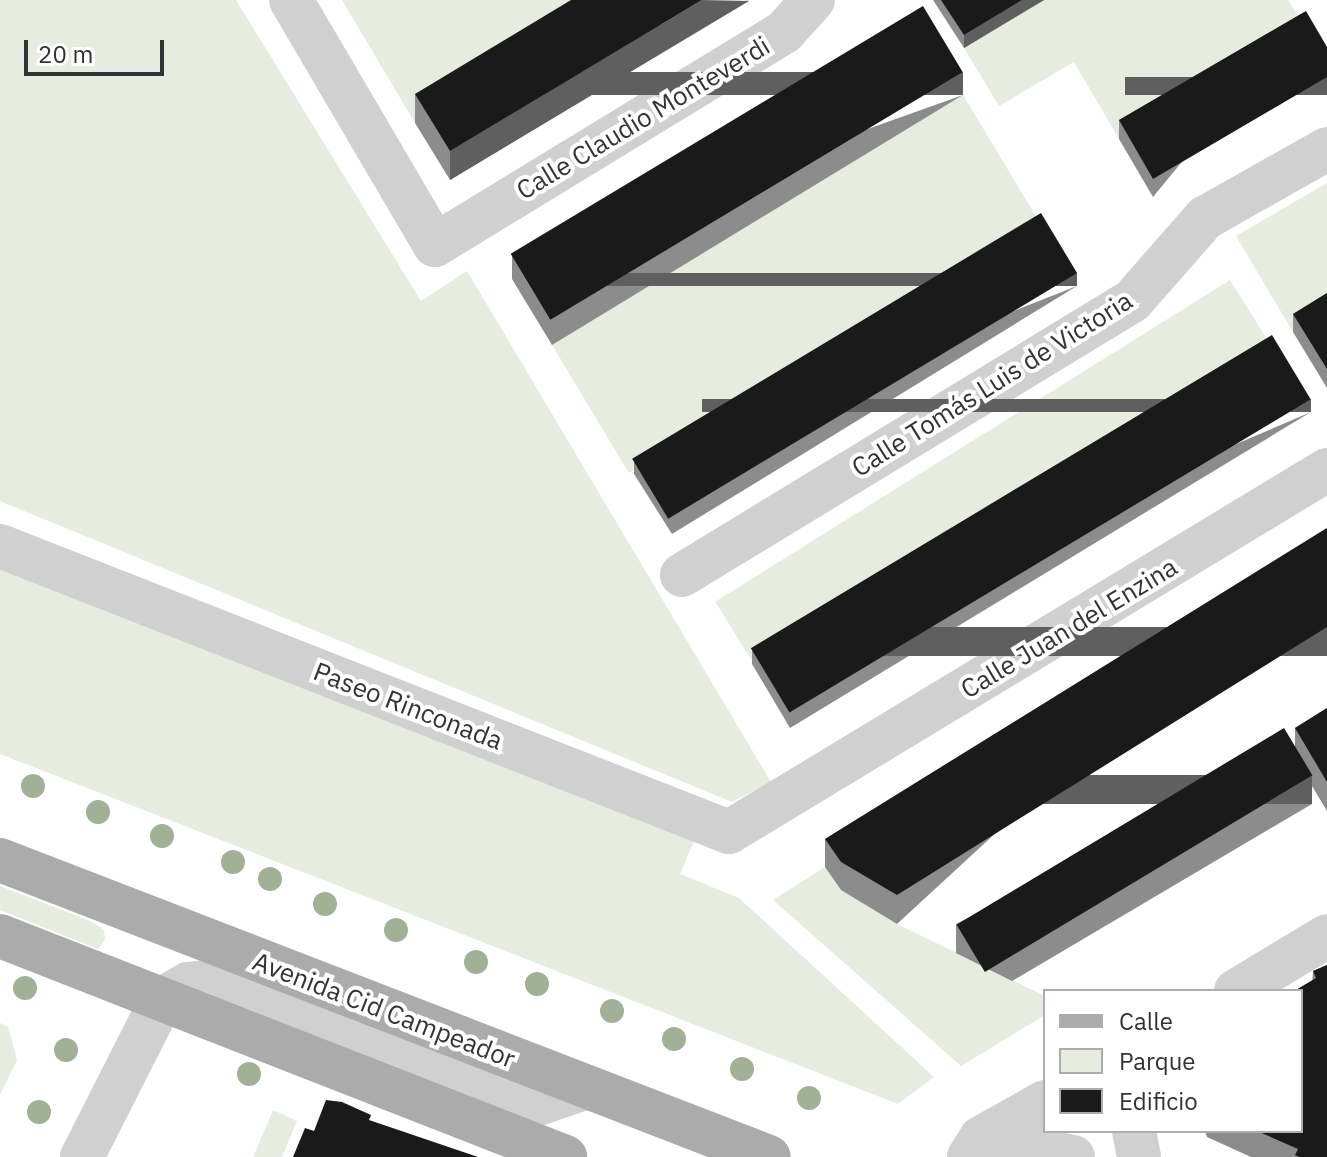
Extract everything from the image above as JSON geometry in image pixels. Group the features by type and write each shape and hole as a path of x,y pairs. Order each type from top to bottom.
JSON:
{"main road":[{"name":"Avenida Cid Campeador","path":"0,860 769,1157"},
{"path":"0,936 565,1157"}],"street":[{"name":"Calle Claudio Monteverdi","path":"291,0 435,245 784,32 813,0"},
{"name":"Calle Tomás Luis de Victoria","path":"682,575 1132,301 1205,218 1327,149"},
{"name":"Calle Juan del Enzina","path":"811,785 1327,470"},
{"name":"Paseo Rinconada","path":"0,546 729,832 811,785"},
{"path":"1239,989 1327,936"},
{"path":"82,1157 162,999 188,984 218,981 541,1103 587,1087"},
{"path":"975,1148 1043,1103"},
{"path":"1134,1133 1139,1157"},
{"path":"975,1148 1073,1157"}],"green space":[{"path":"0,0 236,0 421,301 467,271 771,782 732,802 0,501"},
{"path":"342,0 619,0 415,123"},
{"path":"1044,0 1288,0 1306,29 1119,139 1074,62 999,106 964,48"},
{"path":"963,95 1041,225 629,473 551,343"},
{"path":"1327,183 1327,312 1293,332 1236,236"},
{"path":"1230,280 1272,347 757,669 715,602"},
{"path":"0,569 696,836 680,874 739,898 934,1077 898,1104 0,754"},
{"path":"825,867 841,890 897,924 1043,995 1043,1016 961,1066 773,900"},
{"path":"0,886 95,923 104,931 105,940 98,949 0,910"},
{"path":"0,1023 8,1027 17,1060 0,1095"},
{"path":"273,1110 297,1121 282,1157 253,1157"}],"building":[{"path":"571,0 702,0 450,151 415,94"},
{"path":"941,0 1022,0 964,35"},
{"path":"923,6 963,72 550,320 511,254"},
{"path":"1306,11 1327,47 1327,77 1153,179 1119,120"},
{"path":"1041,213 1077,273 668,519 632,459"},
{"path":"1327,293 1327,369 1293,314"},
{"path":"1272,335 1311,399 789,712 751,648"},
{"path":"1327,528 1327,627 897,895 841,862 825,839"},
{"path":"1327,708 1327,782 1295,728"},
{"path":"1284,728 1312,775 985,972 957,925"},
{"path":"1327,965 1327,1157 1299,1157 1295,1155 1298,1149 1262,1133 1303,1133 1303,989 1297,989 1316,978 1313,971"},
{"path":"326,1100 342,1102 371,1115 369,1120 478,1157 293,1157 305,1128 314,1131"}]}
